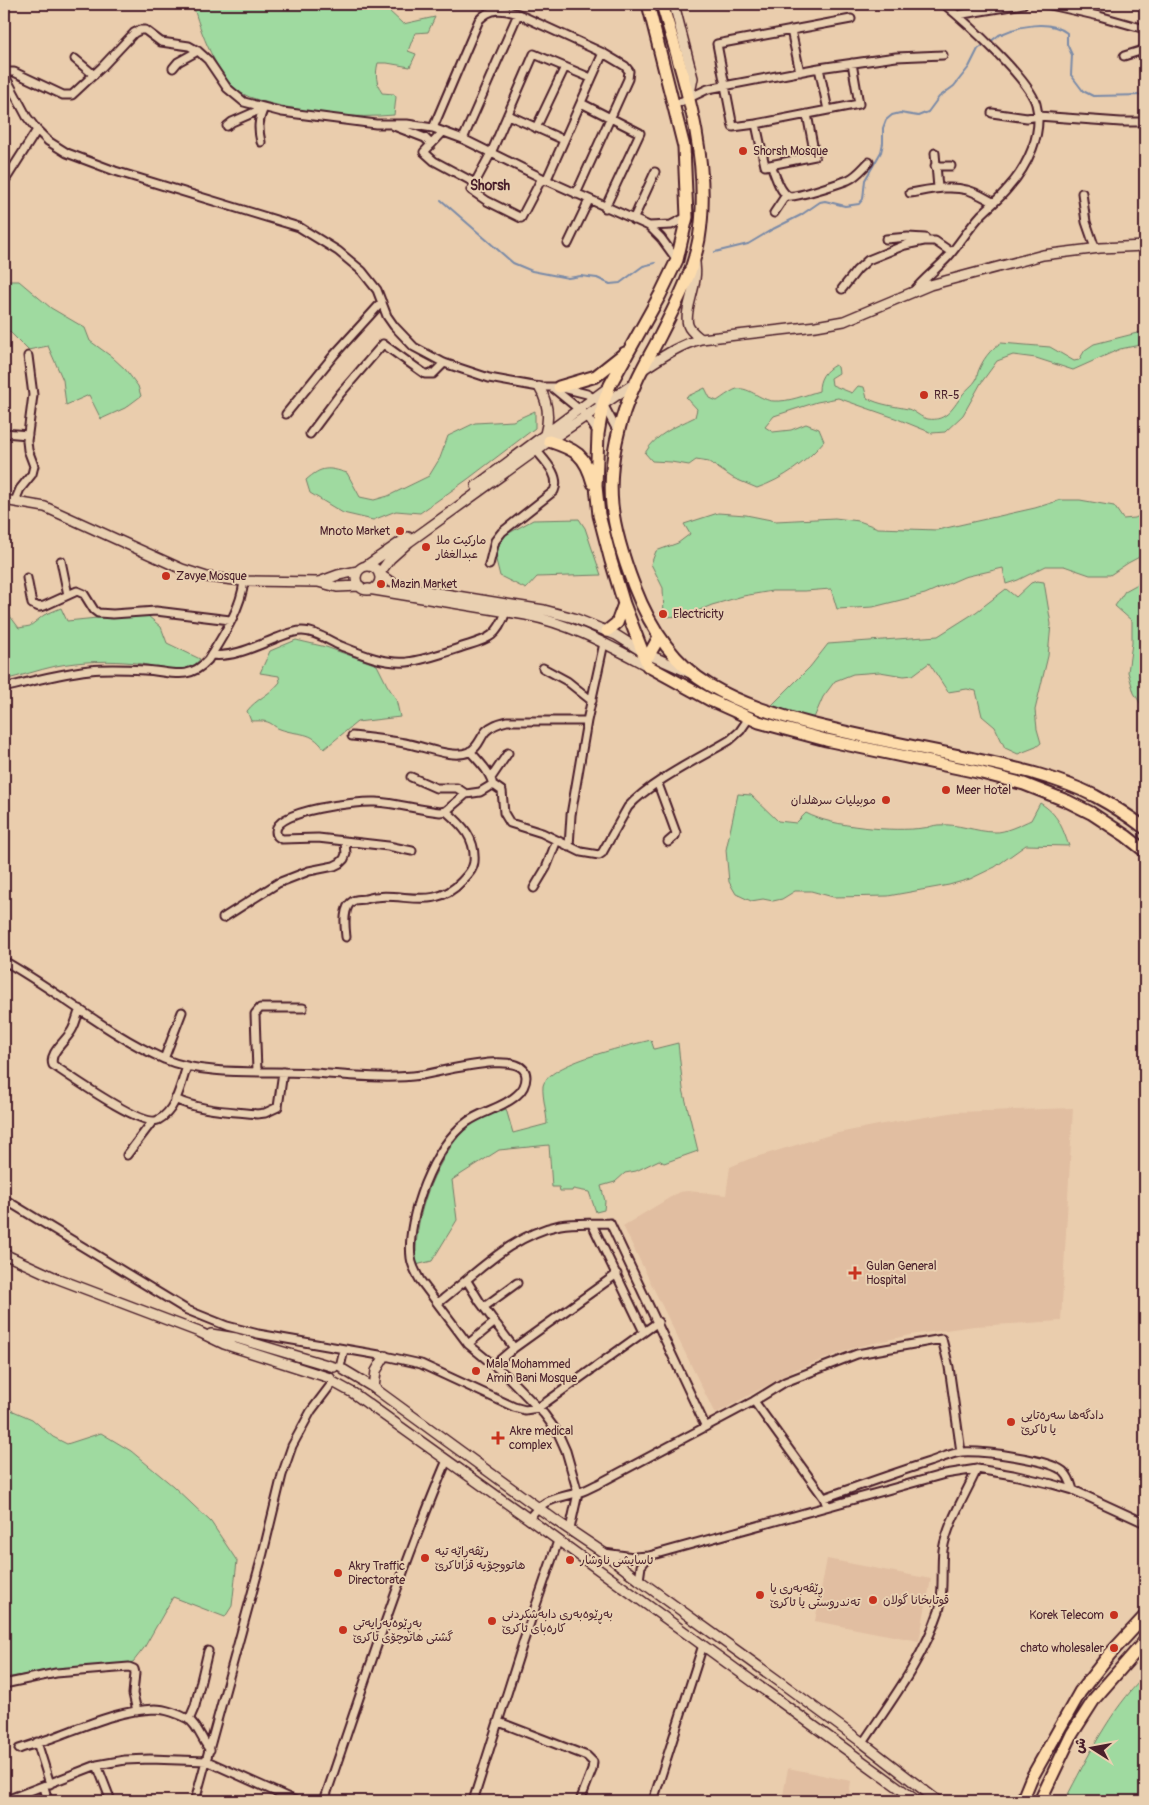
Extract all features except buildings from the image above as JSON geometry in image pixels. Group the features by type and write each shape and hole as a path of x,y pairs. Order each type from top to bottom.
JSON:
{"highway":[{"path":"597,498 598,401 610,385 632,347 677,260 686,217 684,147 648,4"},
{"path":"662,4 689,98 701,162 702,204 699,239 694,258 678,299 635,383 625,408 618,433 611,492 616,526 635,589 645,613 659,637 695,675 745,704 770,713 833,729 1039,774 1094,796 1145,828"},
{"path":"556,387 596,376 632,347"},
{"path":"547,437 584,458 590,472 602,527 624,604 647,657 710,700 749,718 785,730 826,740 982,772 1024,784 1068,801 1091,813 1145,851"},
{"path":"606,637 617,623 624,604"},
{"path":"647,657 659,637"},
{"path":"1022,1801 1031,1779 1080,1692 1109,1655 1145,1616"},
{"path":"1042,1799 1066,1744 1096,1698 1145,1641"}],"street":[{"path":"674,4 693,78 689,98"},
{"path":"913,292 951,252 993,202 1008,188 1028,160 1034,145 1038,116 1036,104 1029,90 981,36 944,4"},
{"path":"957,15 1023,4"},
{"path":"1046,4 1099,16 1145,30"},
{"path":"433,128 479,20 490,11 505,10 518,14 603,53 625,66 629,71 628,79 576,194"},
{"path":"463,139 518,14"},
{"path":"851,19 717,44 733,127 859,104 852,63"},
{"path":"618,433 598,401 578,391 556,387 539,387 489,378 444,363 414,347 403,337 387,316 377,290 362,271 338,251 299,227 67,153 48,141 37,130 27,117 4,73 14,72 63,96 68,96 79,90 134,32 140,30 151,33 161,42 189,46 198,51 208,60 228,88 244,102 282,112 342,121 393,125 407,124 433,128 463,139 544,180 650,226 671,225 686,217"},
{"path":"791,30 800,72"},
{"path":"1124,56 1145,48"},
{"path":"173,68 178,62 198,51"},
{"path":"591,78 534,54 491,153 471,190 486,201 521,218 544,180 564,140 603,53"},
{"path":"674,105 708,90 820,68 896,57 944,55"},
{"path":"75,59 94,75"},
{"path":"536,128 565,68"},
{"path":"820,68 828,110"},
{"path":"581,103 640,133 605,208"},
{"path":"227,126 264,108"},
{"path":"261,142 258,126 259,118 264,108"},
{"path":"992,113 1027,118 1038,116 1145,122"},
{"path":"756,124 764,166 771,165 815,156 807,114"},
{"path":"508,115 564,140"},
{"path":"393,125 425,138 431,144"},
{"path":"4,182 37,130"},
{"path":"442,132 424,152 434,161 475,183"},
{"path":"935,153 938,188"},
{"path":"771,165 786,195 796,197 847,180 860,172 869,162"},
{"path":"935,166 951,166"},
{"path":"633,220 655,172"},
{"path":"910,193 938,188 959,188 969,190 993,202"},
{"path":"1082,193 1086,222 1095,248"},
{"path":"774,213 786,195"},
{"path":"568,244 589,200"},
{"path":"650,226 677,260"},
{"path":"886,238 925,238 930,241"},
{"path":"842,289 857,270 868,260 905,245 934,241 951,252"},
{"path":"642,370 674,348 701,339 844,321 930,285 1013,262 1043,255 1095,248 1145,246"},
{"path":"694,258 696,278 687,320 691,330 701,339"},
{"path":"286,414 334,355 382,302"},
{"path":"310,434 340,394 383,344 425,374 433,374 444,363"},
{"path":"15,501 20,489 32,474 34,466 28,450 33,395 28,356"},
{"path":"364,588 356,577 362,569 598,401 635,383"},
{"path":"364,588 378,584 379,574 390,559 409,542 536,450 547,437 548,422 545,398 539,387"},
{"path":"556,387 583,412 598,434"},
{"path":"4,433 28,435"},
{"path":"489,565 495,541 502,532 554,491 557,484 555,476 536,450"},
{"path":"4,500 45,506 182,569 207,577 244,581 318,582 337,587 364,588 506,612 538,618 606,637 616,635 647,657"},
{"path":"61,561 68,595"},
{"path":"318,582 372,567 391,582 408,588 544,610 574,618 606,637 647,657 695,675"},
{"path":"27,578 32,604 34,605 44,606 77,591 84,594 98,613 113,614 156,611 230,620"},
{"path":"4,688 90,670 146,670 179,674 193,672 201,667 211,655 240,601 244,581"},
{"path":"211,655 221,656 252,648 286,635 305,631 364,655 384,660 406,662 481,641 500,628 506,612"},
{"path":"569,846 571,815 587,721 606,637"},
{"path":"543,668 567,681 592,702"},
{"path":"412,851 388,846 318,838 282,839 278,837 276,828 286,818 299,813 364,802 398,804 433,811 446,811 466,794 480,792 493,786 498,787 502,791 504,813 510,823 590,854 599,855 602,853 628,807 640,795 730,740 740,731 749,718"},
{"path":"352,736 410,744 447,753 470,751 477,745 486,731 496,724 507,721 587,721"},
{"path":"470,751 491,778 493,786"},
{"path":"491,778 508,753"},
{"path":"412,777 436,788 457,788 466,794"},
{"path":"658,784 676,833 668,842"},
{"path":"346,937 346,912 354,900 386,895 408,898 443,896 461,883 469,874 474,861 472,842 464,827 446,811"},
{"path":"534,888 546,868 557,840"},
{"path":"223,918 278,883 309,871 340,863 346,854 345,842"},
{"path":"4,961 109,1029 164,1059 187,1066 223,1070 387,1078 419,1075 495,1062 517,1064 525,1071 526,1079 524,1086 518,1095 504,1104 468,1121 456,1130 444,1148 421,1190 416,1213 411,1257 418,1276 451,1324 468,1344 494,1365 538,1408 550,1422 562,1442 578,1493 570,1529"},
{"path":"257,1071 255,1014 260,1008 303,1008"},
{"path":"80,1009 73,1030 53,1055 52,1061 54,1065 136,1117 152,1122 159,1120 168,1112 175,1099 187,1066"},
{"path":"164,1059 182,1012"},
{"path":"175,1099 185,1104 200,1107 257,1114 265,1113 278,1107 283,1072"},
{"path":"128,1155 152,1122"},
{"path":"4,1199 187,1310 227,1326 258,1334 422,1364 514,1407 525,1410 538,1408 658,1322"},
{"path":"438,1303 493,1258 535,1232 562,1225 610,1223 705,1425"},
{"path":"592,1224 644,1332"},
{"path":"4,1254 56,1278 198,1332 224,1344 338,1382 343,1380 345,1376 339,1368"},
{"path":"494,1365 514,1348 617,1274"},
{"path":"467,1281 514,1348"},
{"path":"484,1307 517,1283"},
{"path":"468,1344 495,1322"},
{"path":"198,1332 236,1338 339,1368 374,1388 537,1507 604,1553 863,1743 938,1801"},
{"path":"529,1519 537,1507 558,1498 578,1493 754,1401 786,1382 857,1354 942,1339 949,1367 961,1452"},
{"path":"339,1368 344,1350"},
{"path":"374,1388 376,1371 385,1356"},
{"path":"339,1368 330,1371 332,1380 529,1519 917,1801"},
{"path":"195,1801 282,1475 292,1446 311,1411 332,1380"},
{"path":"754,1401 824,1498 827,1506"},
{"path":"824,1498 961,1452 1035,1460 1055,1466 1065,1472 1073,1490"},
{"path":"324,1801 390,1605 447,1460"},
{"path":"863,1743 921,1655 939,1609 943,1550 947,1534 977,1469"},
{"path":"604,1553 634,1557 649,1556 945,1474 977,1469 1013,1475 1073,1490 1145,1523"},
{"path":"473,1801 523,1643 558,1541"},
{"path":"639,1580 641,1566 649,1556"},
{"path":"653,1801 703,1645"},
{"path":"189,1720 195,1706 208,1650"},
{"path":"4,1684 56,1673 129,1667 136,1673 133,1694 136,1711"},
{"path":"770,1695 780,1682"},
{"path":"19,1749 104,1719 136,1711 158,1709 189,1720 210,1750"},
{"path":"499,1722 587,1756 593,1762 592,1770 580,1801"},
{"path":"37,1742 47,1785 48,1801"},
{"path":"4,1801 23,1798 47,1785 97,1765 125,1760 150,1759 207,1761 296,1801"},
{"path":"97,1765 111,1801"}],"shaded area":[{"name":"Gulan General Hospital","path":"1073,1108 1061,1321 974,1326 910,1335 856,1347 795,1370 715,1414 623,1226 679,1192 688,1191 726,1195 730,1167 749,1159 833,1134 956,1112"},
{"name":"قوتابخانا گولان","path":"827,1559 931,1579 919,1641 815,1621"},
{"path":"788,1768 851,1781 848,1801 782,1801"}],"green space":[{"path":"193,4 355,4 388,10 403,24 435,17 428,32 415,33 408,51 416,54 410,67 378,63 378,86 382,93 394,94 396,97 394,115 349,116 277,105 254,99 241,93 225,77 217,65 205,39"},
{"path":"6,281 19,281 51,308 85,328 90,341 125,369 138,386 141,396 125,408 101,419 89,395 66,405 63,380 48,346 28,350 4,326 4,283"},
{"path":"1145,331 1145,344 1120,349 1073,370 1036,358 1013,355 997,361 981,383 963,415 945,432 932,433 838,398 817,402 774,416 765,427 773,432 791,430 806,424 819,429 824,441 794,469 776,480 757,488 733,478 709,462 696,460 689,465 652,461 645,453 649,446 660,436 695,417 697,409 686,397 705,388 710,398 717,401 732,391 739,389 744,389 774,401 797,398 819,391 823,376 835,365 838,367 839,373 831,378 832,385 852,393 858,386 864,387 867,398 887,405 908,409 928,419 935,419 945,416 953,408 976,380 978,372 987,356 1001,343 1050,347 1074,361 1079,360 1085,350 1094,344"},
{"path":"535,411 535,428 420,513 396,511 373,520 343,513 310,493 306,480 316,472 330,469 347,473 360,497 374,500 388,496 429,476 440,458 448,436 475,423 513,421"},
{"path":"1061,500 1080,500 1114,506 1123,519 1135,518 1145,513 1145,554 1110,575 1090,575 1064,566 1046,566 1006,584 1003,568 964,577 925,594 873,607 837,609 831,589 772,591 743,596 712,605 685,616 664,617 663,588 651,564 656,551 678,543 690,534 684,524 718,513 746,515 776,521 835,518 859,521 878,528 937,530 1035,508"},
{"path":"579,519 585,528 601,575 537,577 526,589 500,576 496,560 500,538 533,520"},
{"path":"1145,580 1145,711 1134,693 1128,672 1132,643 1132,621 1115,606 1125,591"},
{"path":"1037,581 1044,582 1051,624 1048,656 1035,710 1041,743 1036,747 1018,754 1005,748 995,727 982,716 976,691 967,689 948,692 929,663 913,675 904,676 880,672 853,674 835,681 823,697 814,718 772,705 810,667 828,644 938,636 976,612 1006,589 1016,597 1031,583"},
{"path":"4,608 19,628 30,626 44,615 61,608 67,621 117,616 148,616 161,627 167,643 200,659 194,665 180,670 126,662 75,663 4,680"},
{"path":"296,640 326,647 377,665 396,699 400,717 357,722 324,749 314,739 304,734 279,729 265,721 251,721 247,711 280,682 279,676 260,673 270,651"},
{"path":"738,794 751,795 778,821 796,823 806,813 831,822 880,829 911,829 945,825 999,832 1031,820 1040,803 1055,816 1069,846 1026,845 995,867 970,879 949,885 888,896 833,897 811,891 795,891 782,899 751,901 736,894 729,882 726,850"},
{"path":"651,1040 654,1049 678,1043 683,1089 698,1151 664,1163 659,1160 636,1171 625,1173 615,1182 601,1186 605,1201 604,1210 596,1212 589,1192 573,1189 572,1191 560,1191 559,1187 552,1187 549,1145 499,1150 452,1180 457,1220 432,1261 416,1265 418,1232 425,1200 438,1169 465,1128 480,1118 506,1109 513,1133 547,1124 543,1086 548,1078 559,1070 591,1056"},
{"path":"4,1407 32,1419 53,1437 67,1444 101,1433 131,1451 173,1486 211,1522 237,1561 232,1606 225,1617 173,1597 144,1648 133,1662 115,1666 70,1668 4,1678"},
{"path":"1145,1676 1145,1801 1066,1801 1082,1767 1110,1719"}],"waterway":[{"path":"990,42 999,35 1033,25 1051,26 1060,29 1067,33 1067,44 1072,55 1071,75 1083,91 1093,96 1145,95"},
{"path":"715,252 748,244 801,215 820,202 825,201 845,206 859,204 863,199 865,180 881,152 883,128 886,120 892,115 900,113 918,116 928,112 939,97 954,86 969,67 978,49 985,44"},
{"path":"441,200 513,263 532,271 568,278 581,276 597,278 610,284 620,283 643,266 655,263"}],"place":[{"name":"Shorsh Mosque","path":"743,151"},
{"name":"RR-5","path":"924,395"},
{"name":"Mnoto Market","path":"400,531"},
{"name":"ماركيت ملا عبدالغفار","path":"426,547"},
{"name":"Zavye Mosque","path":"166,576"},
{"name":"Mazin Market","path":"381,584"},
{"name":"Electricity","path":"663,614"},
{"name":"Meer Hotel","path":"946,790"},
{"name":"موبيليات سرهلدان","path":"886,800"},
{"name":"Gulan General Hospital","path":"855,1273"},
{"name":"Mala Mohammed Amin Bani Mosque","path":"476,1371"},
{"name":"دادگەها سەرەتایی یا ئاکرێ","path":"1011,1422"},
{"name":"Akre medical complex","path":"498,1438"},
{"name":"رێڤەڕاێە تیە هاتووچۆیە قزائاکرێ","path":"425,1558"},
{"name":"ئاسايشى ناوشار","path":"570,1560"},
{"name":"Akry Traffic Directorate","path":"338,1573"},
{"name":"ڕێڤەبەری یا تەندروستی یا ئاکرێ","path":"760,1595"},
{"name":"قوتابخانا گولان","path":"873,1600"},
{"name":"Korek Telecom","path":"1114,1615"},
{"name":"بەڕێوەبەری دابەشکردنی کارەبای ئاکرێ","path":"492,1621"},
{"name":"بەڕێوەبەرایەتی گشتی هاتوچۆی ئاکرێ","path":"343,1630"},
{"name":"chato wholesaler","path":"1114,1648"}],"district":[{"name":"Shorsh","path":"490,185"}]}
